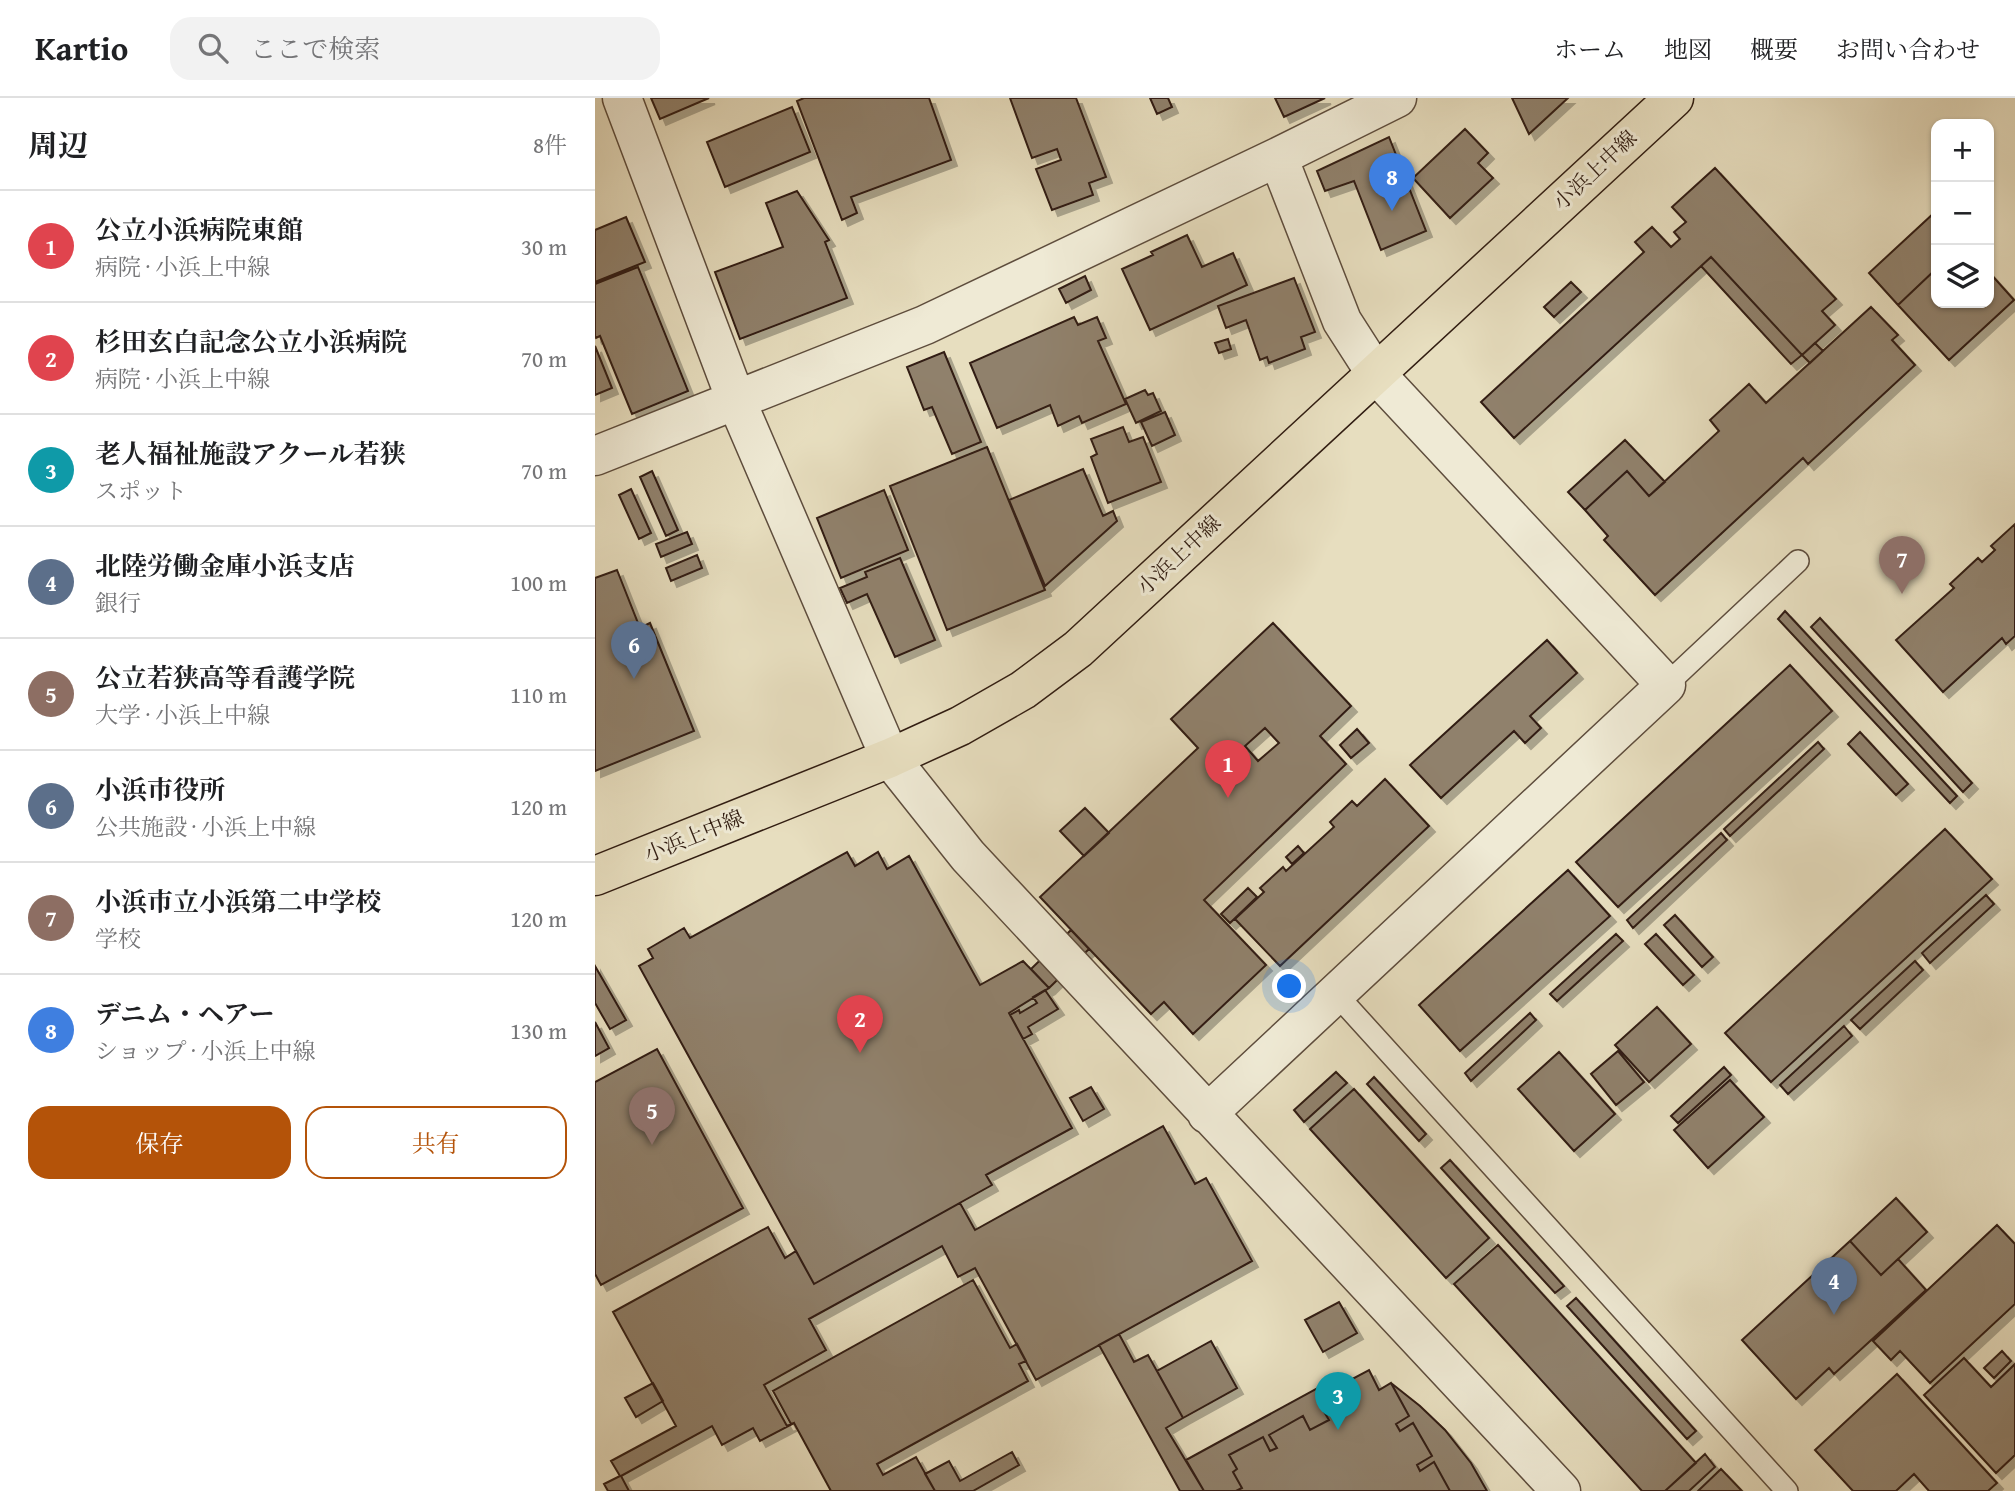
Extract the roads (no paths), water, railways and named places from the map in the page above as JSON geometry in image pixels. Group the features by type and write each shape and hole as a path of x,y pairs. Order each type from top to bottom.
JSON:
{"main road":[{"name":"小浜上中線","path":"595,876 890,758 960,726 1023,690 1078,649 1674,98"}],"street":[{"path":"622,98 736,400 890,758 968,856 1561,1491"},
{"path":"595,456 925,325 1397,98"},
{"path":"1207,1114 1666,685 1376,374 1342,321 1278,157"}],"lane":[{"path":"1666,685 1798,561"},
{"path":"1336,994 1787,1491"}],"place":[{"name":"デニム・ヘアー","path":"1392,211"},
{"name":"小浜市立小浜第二中学校","path":"1902,594"},
{"name":"小浜市役所","path":"634,679"},
{"name":"公立小浜病院東館","path":"1228,798"},
{"name":"杉田玄白記念公立小浜病院","path":"860,1053"},
{"name":"公立若狭高等看護学院","path":"652,1145"},
{"name":"北陸労働金庫小浜支店","path":"1834,1315"},
{"name":"老人福祉施設アクール若狭","path":"1338,1430"}]}
